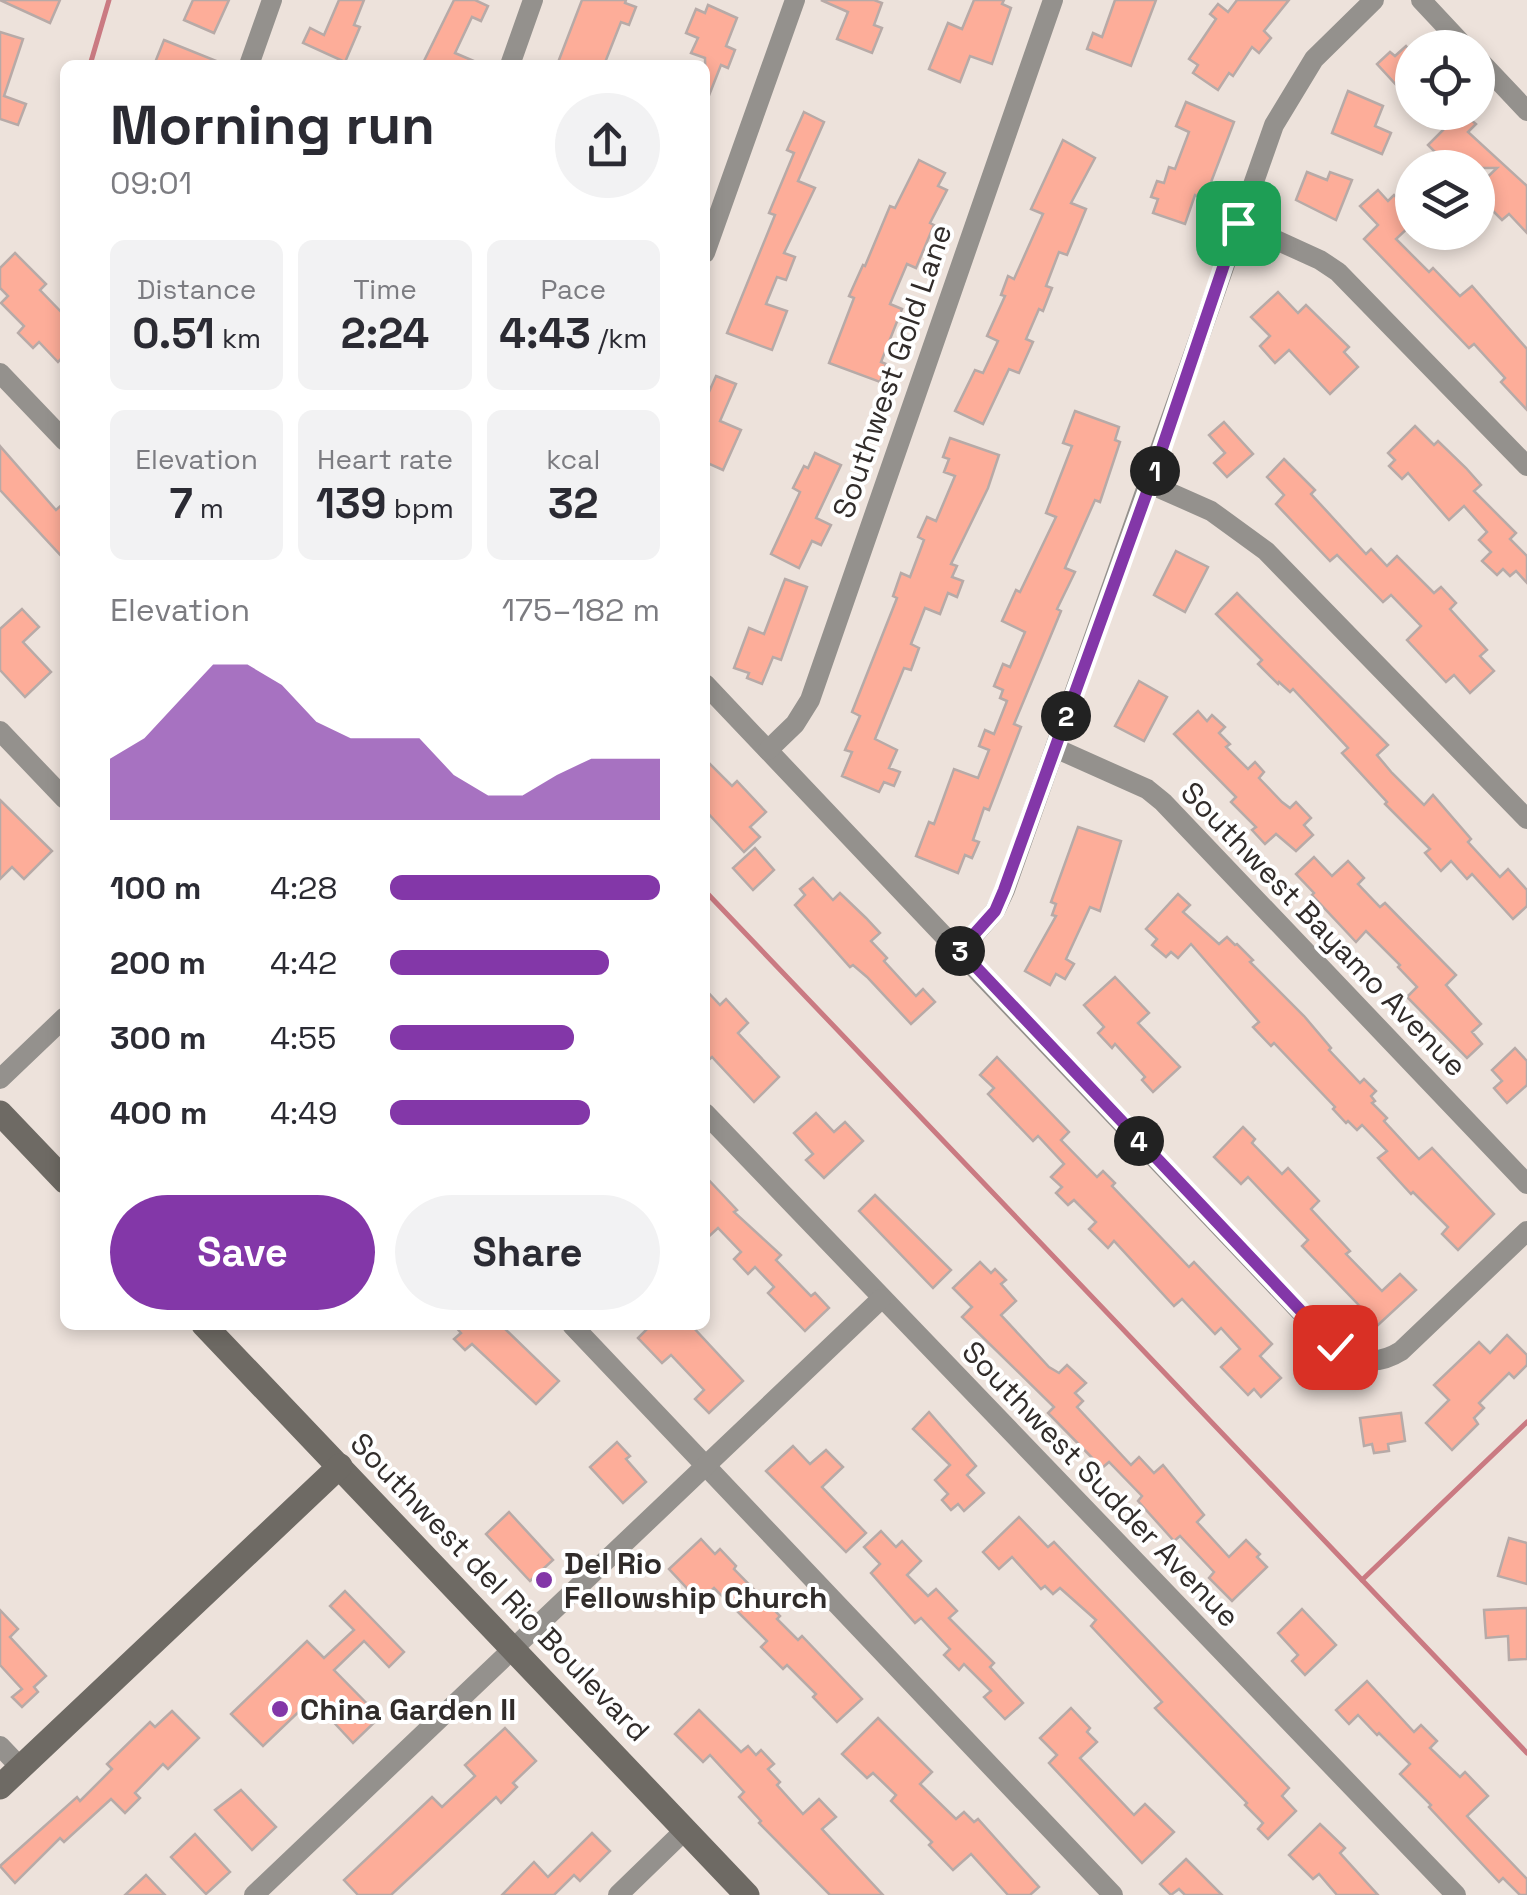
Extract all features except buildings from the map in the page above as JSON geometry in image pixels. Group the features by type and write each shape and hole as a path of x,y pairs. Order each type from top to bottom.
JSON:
{"street":[{"path":"251,60 272,0"},
{"path":"512,60 533,0"},
{"path":"710,239 795,0"},
{"name":"Southwest Gold Lane","path":"768,750 794,724 810,700 1053,0"},
{"path":"960,950 995,911 1150,484 1274,125 1314,60 1374,0"},
{"path":"1421,0 1449,30"},
{"path":"1495,78 1527,111"},
{"path":"1238,223 1338,272 1527,466"},
{"path":"0,373 60,436"},
{"path":"1150,484 1212,511 1266,552 1527,819"},
{"path":"710,689 1335,1347 1357,1360 1390,1358 1527,1230"},
{"path":"0,731 60,794"},
{"name":"Southwest Bayamo Avenue","path":"1055,748 1147,789 1164,802 1527,1184"},
{"path":"0,1079 60,1022"},
{"path":"0,1113 60,1176"},
{"name":"Southwest Sudder Avenue","path":"710,1118 1456,1895"},
{"path":"254,1895 881,1299"},
{"name":"Southwest del Rio Boulevard","path":"209,1330 747,1895"},
{"path":"577,1330 1113,1895"},
{"path":"0,1787 340,1466"},
{"path":"0,1746 20,1768"},
{"path":"618,1895 686,1830"}],"waterway":[{"path":"91,60 109,0"},
{"path":"710,896 1527,1753"},
{"path":"1362,1580 1527,1422"}],"place":[{"name":"Del Rio Fellowship Church","path":"544,1580"},
{"name":"China Garden II","path":"280,1709"}],"route":[{"path":"1238,223 1150,484 1004,890 995,911 960,950 1335,1347"}]}
